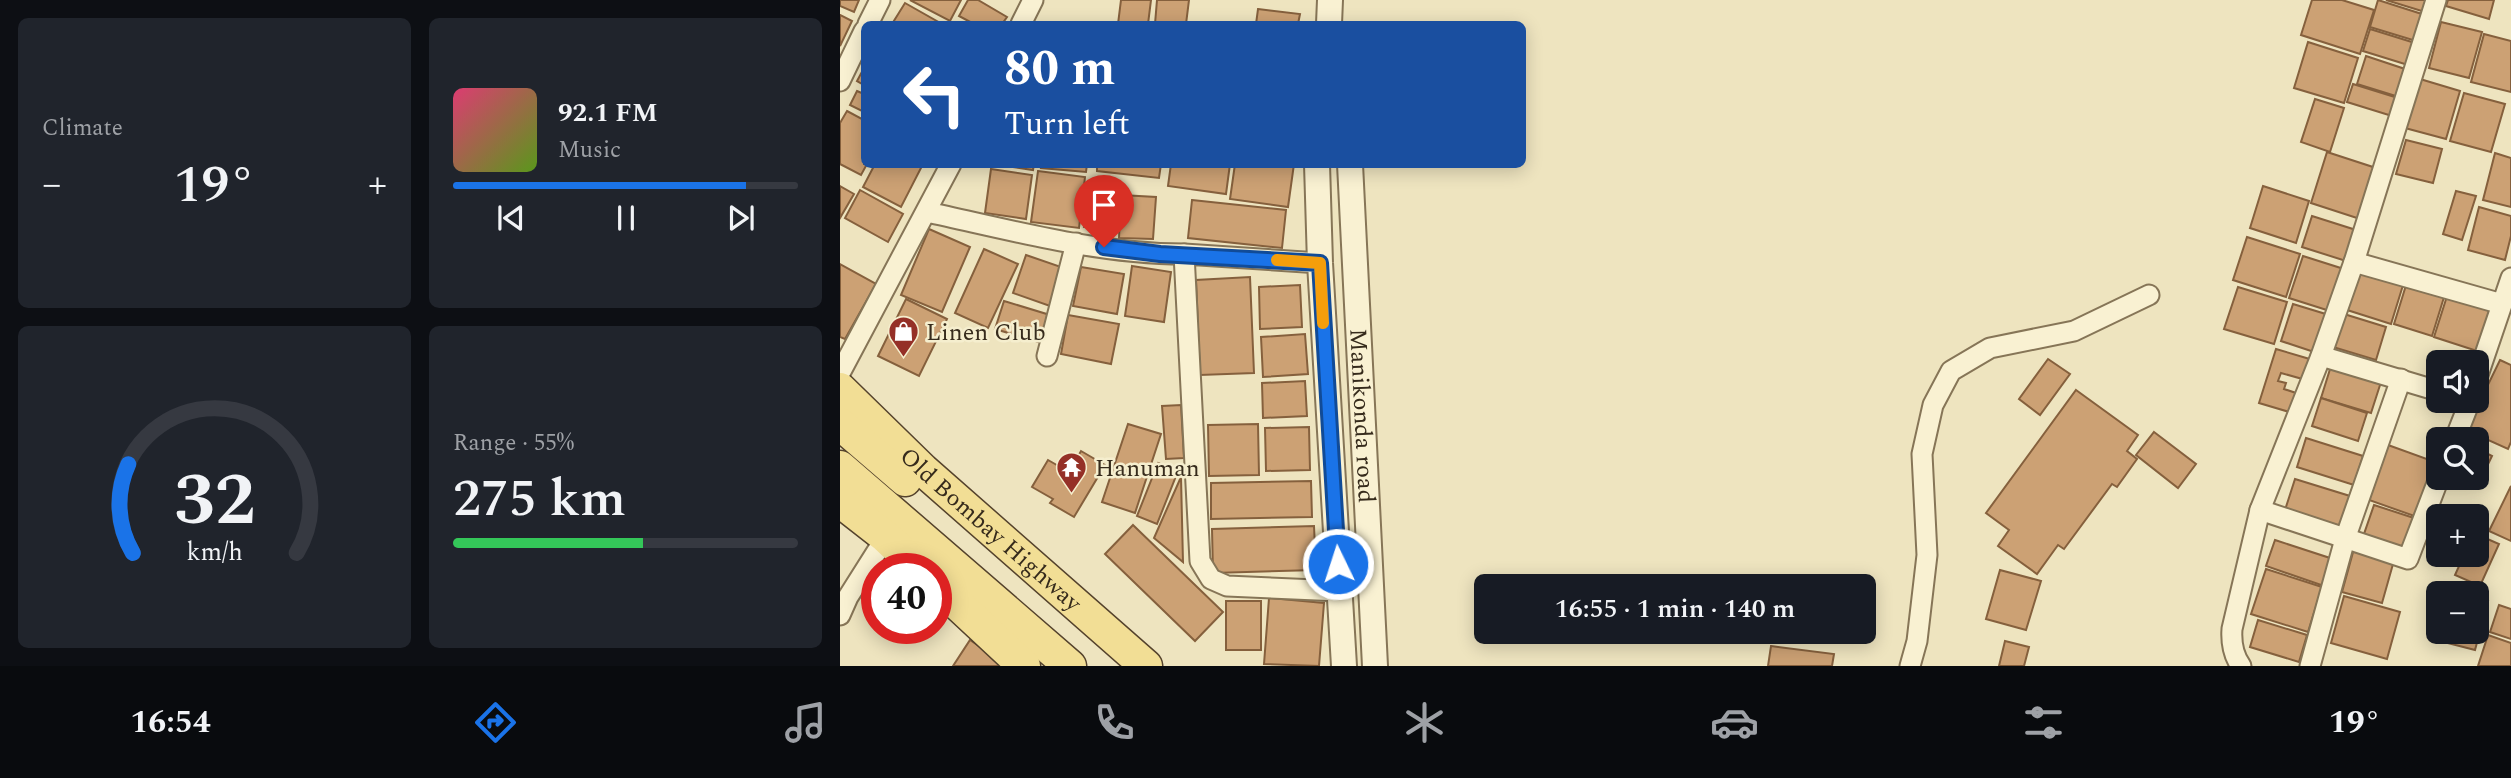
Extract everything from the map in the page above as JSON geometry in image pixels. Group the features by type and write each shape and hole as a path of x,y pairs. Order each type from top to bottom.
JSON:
{"main road":[{"name":"Old Bombay Highway","path":"840,389 923,470 1146,666"},
{"path":"840,424 1119,666"},
{"path":"840,467 1070,666"},
{"path":"840,501 903,553"},
{"path":"952,599 1024,666"}],"street":[{"path":"870,21 880,0"},
{"path":"1022,21 1033,0"},
{"path":"1329,21 1330,0"},
{"path":"2241,666 2234,653 2232,629 2260,510 2321,356 2354,262 2436,0"},
{"path":"840,81 861,37"},
{"path":"840,373 949,168"},
{"name":"Manikonda road","path":"1317,168 1320,263 1344,666"},
{"name":"Manikonda road","path":"1350,168 1375,666"},
{"path":"927,212 1076,243 1160,254 1320,263"},
{"path":"1048,356 1076,243"},
{"path":"1184,254 1200,561 1205,572 1211,579 1227,586 1340,591"},
{"path":"2354,262 2502,304"},
{"path":"2486,350 2511,278"},
{"path":"1910,666 1917,641 1927,555 1923,454 1933,405 1951,371 1990,348 2074,331 2149,295"},
{"path":"2321,356 2426,387"},
{"path":"2310,666 2345,539 2401,379"},
{"path":"2260,510 2408,559 2435,490"},
{"path":"840,615 848,597 886,537"}],"building":[{"path":"840,0 859,0 854,12 840,6"},
{"path":"910,0 961,0 950,21"},
{"path":"968,0 978,0 1007,17 1004,21 968,21 959,16"},
{"path":"1121,0 1151,0 1148,21 1118,21"},
{"path":"1157,0 1189,0 1186,21 1155,21"},
{"path":"2312,0 2342,0 2374,10 2360,54 2301,35"},
{"path":"2378,0 2425,15 2416,41 2370,27"},
{"path":"2386,0 2429,0 2425,12"},
{"path":"2448,0 2494,0 2489,19 2446,6"},
{"path":"905,3 937,21 894,21"},
{"path":"1258,9 1300,14 1299,21 1256,21"},
{"path":"840,15 852,21 840,46"},
{"path":"2441,22 2482,32 2469,78 2429,68"},
{"path":"2370,29 2415,43 2408,65 2363,51"},
{"path":"2484,34 2511,41 2511,92 2471,82"},
{"path":"2308,42 2358,58 2344,103 2294,88"},
{"path":"2366,56 2408,70 2399,97 2357,84"},
{"path":"2420,79 2460,91 2446,139 2405,128"},
{"path":"2353,84 2398,98 2392,116 2347,102"},
{"path":"857,91 861,93 861,110 850,105"},
{"path":"2464,93 2505,104 2491,152 2450,141"},
{"path":"2315,99 2344,108 2330,152 2301,142"},
{"path":"847,111 861,118 861,168 865,168 861,175 840,164 840,123"},
{"path":"2406,140 2442,149 2433,183 2396,174"},
{"path":"2327,152 2376,168 2360,219 2311,203"},
{"path":"2495,153 2511,158 2511,207 2483,200"},
{"path":"873,168 921,168 901,207 863,187"},
{"path":"1041,168 1086,168 1086,172"},
{"path":"1097,168 1160,168 1159,178 1097,171"},
{"path":"1170,168 1229,168 1226,194 1168,186"},
{"path":"1234,168 1293,168 1288,207 1230,199"},
{"path":"991,169 1032,175 1026,219 985,213"},
{"path":"1038,171 1085,177 1079,228 1031,222"},
{"path":"840,186 854,194 840,218"},
{"path":"2263,186 2309,201 2296,243 2250,228"},
{"path":"860,190 903,214 888,242 845,218"},
{"path":"2456,191 2476,196 2462,240 2443,234"},
{"path":"1088,192 1120,195 1117,231 1084,227"},
{"path":"1121,195 1156,197 1153,239 1119,238"},
{"path":"1192,200 1286,210 1282,248 1188,238"},
{"path":"2479,207 2511,216 2511,236 2505,260 2468,250"},
{"path":"2312,216 2356,230 2346,261 2302,247"},
{"path":"929,229 970,247 942,312 901,295"},
{"path":"2247,237 2300,254 2286,297 2233,280"},
{"path":"984,249 1018,264 988,328 955,313"},
{"path":"1026,255 1064,268 1050,306 1013,293"},
{"path":"2303,256 2347,270 2333,312 2289,298"},
{"path":"840,264 876,284 845,339 840,337"},
{"path":"1132,266 1171,272 1164,322 1125,316"},
{"path":"1081,267 1124,274 1117,314 1073,306"},
{"path":"2358,267 2404,282 2391,324 2344,309"},
{"path":"1250,277 1254,373 1200,375 1196,280"},
{"path":"2407,282 2445,294 2432,336 2394,324"},
{"path":"1300,285 1302,327 1260,329 1259,287"},
{"path":"2238,287 2287,302 2274,344 2224,329"},
{"path":"2448,293 2491,306 2477,350 2434,337"},
{"path":"906,299 947,319 919,376 878,356"},
{"path":"1004,301 1050,315 1042,343 995,329"},
{"path":"2293,304 2329,315 2317,353 2281,341"},
{"path":"2344,314 2386,327 2376,360 2333,347"},
{"path":"1068,315 1119,324 1111,364 1061,354"},
{"path":"1305,334 1308,374 1263,377 1261,337"},
{"path":"2276,349 2313,360 2306,380 2281,373 2278,381 2286,383 2284,389 2302,395 2296,414 2259,403"},
{"path":"2048,359 2070,374 2040,415 2019,399"},
{"path":"2500,360 2511,365 2511,442 2508,449 2489,440 2489,427 2467,427 2474,413 2489,413 2489,383"},
{"path":"2331,366 2381,382 2371,413 2321,398"},
{"path":"1305,381 1307,416 1263,418 1262,383"},
{"path":"2076,390 2138,435 2127,451 2137,459 2117,487 2112,484 2064,549 2058,545 2037,574 1998,546 2009,530 1986,513"},
{"path":"2321,398 2367,413 2358,441 2312,426"},
{"path":"1181,405 1184,458 1166,459 1162,406"},
{"path":"1128,424 1161,434 1135,513 1102,502"},
{"path":"1258,424 1259,475 1209,476 1208,425"},
{"path":"1309,427 1310,470 1266,471 1265,428"},
{"path":"2154,432 2196,464 2178,488 2136,455"},
{"path":"2306,438 2363,456 2354,485 2297,467"},
{"path":"2388,445 2426,459 2426,490 2429,490 2420,518 2369,500"},
{"path":"1081,451 1105,465 1074,517 1050,503 1053,499 1032,487 1048,460 1069,472"},
{"path":"1158,463 1178,471 1157,524 1137,516"},
{"path":"1181,477 1183,562 1154,538"},
{"path":"2295,479 2350,496 2340,527 2285,510"},
{"path":"1311,481 1312,517 1211,519 1211,483"},
{"path":"2511,486 2511,541 2489,531"},
{"path":"2374,505 2417,519 2407,549 2364,534"},
{"path":"1133,525 1223,612 1195,641 1105,554"},
{"path":"1314,526 1316,570 1213,573 1212,529"},
{"path":"2275,540 2333,559 2324,586 2266,566"},
{"path":"2489,540 2499,544 2489,566"},
{"path":"2355,545 2395,557 2382,603 2342,592"},
{"path":"2459,567 2489,567 2482,581 2469,581 2455,575"},
{"path":"2266,569 2322,587 2308,632 2251,614"},
{"path":"2000,570 2041,581 2026,630 1986,619"},
{"path":"2344,596 2400,612 2387,659 2331,643"},
{"path":"1269,598 1324,603 1319,666 1264,664"},
{"path":"1226,601 1261,601 1261,650 1226,650"},
{"path":"2499,605 2511,609 2511,639 2490,632"},
{"path":"2258,620 2307,635 2299,662 2250,647"},
{"path":"2489,635 2511,643 2511,666 2478,666 2485,644 2489,644"},
{"path":"970,640 1008,666 953,666"},
{"path":"2005,641 2029,647 2024,666 1999,666"},
{"path":"2452,644 2477,644 2475,650"},
{"path":"1771,646 1834,654 1832,666 1768,666"}],"slow traffic":[{"path":"1277,260 1320,263 1323,323"}],"place":[{"name":"Linen Club","path":"903,359"},
{"name":"Hanuman","path":"1072,495"}],"route":[{"path":"1104,247 1160,254 1320,263 1338,564"}]}
